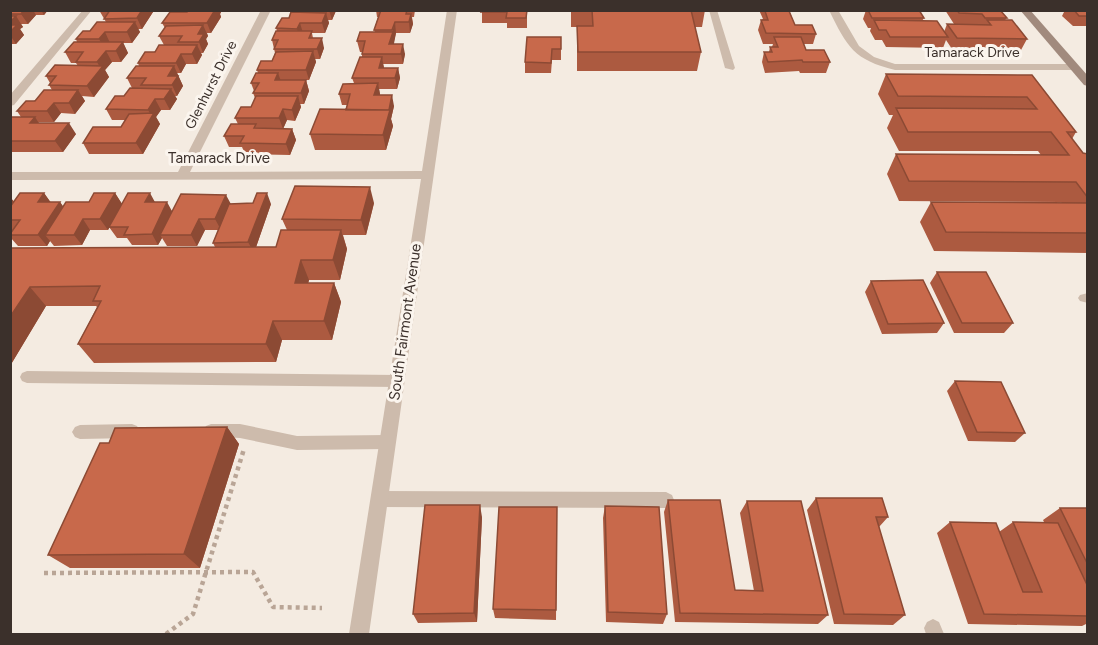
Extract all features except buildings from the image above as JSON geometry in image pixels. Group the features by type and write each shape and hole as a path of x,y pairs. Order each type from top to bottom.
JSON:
{"street":[{"path":"10,103 88,10"},
{"name":"Glenhurst Drive","path":"183,174 266,10"},
{"name":"South Fairmont Avenue","path":"359,634 452,10"},
{"name":"Tamarack Drive","path":"833,10 852,47 872,62 895,67 1073,67"},
{"path":"1024,10 1088,83"},
{"name":"Tamarack Drive","path":"10,176 427,175"}],"lane":[{"path":"713,10 730,68"},
{"path":"27,377 397,381"},
{"path":"80,432 149,431"},
{"path":"194,431 240,431 297,442 387,442"},
{"path":"379,499 666,500"}],"path":[{"path":"166,634 193,614 246,442"},
{"path":"44,573 253,572 273,607 322,608"}]}
